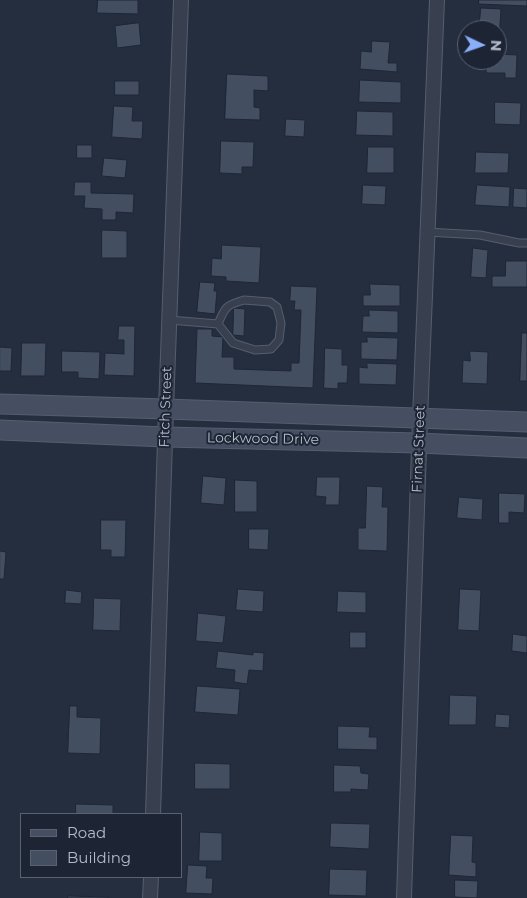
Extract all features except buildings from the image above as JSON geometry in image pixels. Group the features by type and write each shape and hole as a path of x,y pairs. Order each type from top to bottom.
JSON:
{"main road":[{"name":"Lockwood Drive","path":"0,404 166,408 527,422"},
{"name":"Lockwood Drive","path":"0,430 527,448"}],"street":[{"name":"Fitch Street","path":"153,813 181,0"},
{"name":"Firnat Street","path":"404,898 419,443 437,0"},
{"path":"150,898 151,878"}],"lane":[{"path":"427,232 480,235 519,244 527,243"},
{"path":"169,320 218,324 232,343 255,350 271,349 279,340 281,323 277,307 270,302 244,300 232,304 224,310 218,324"}]}
